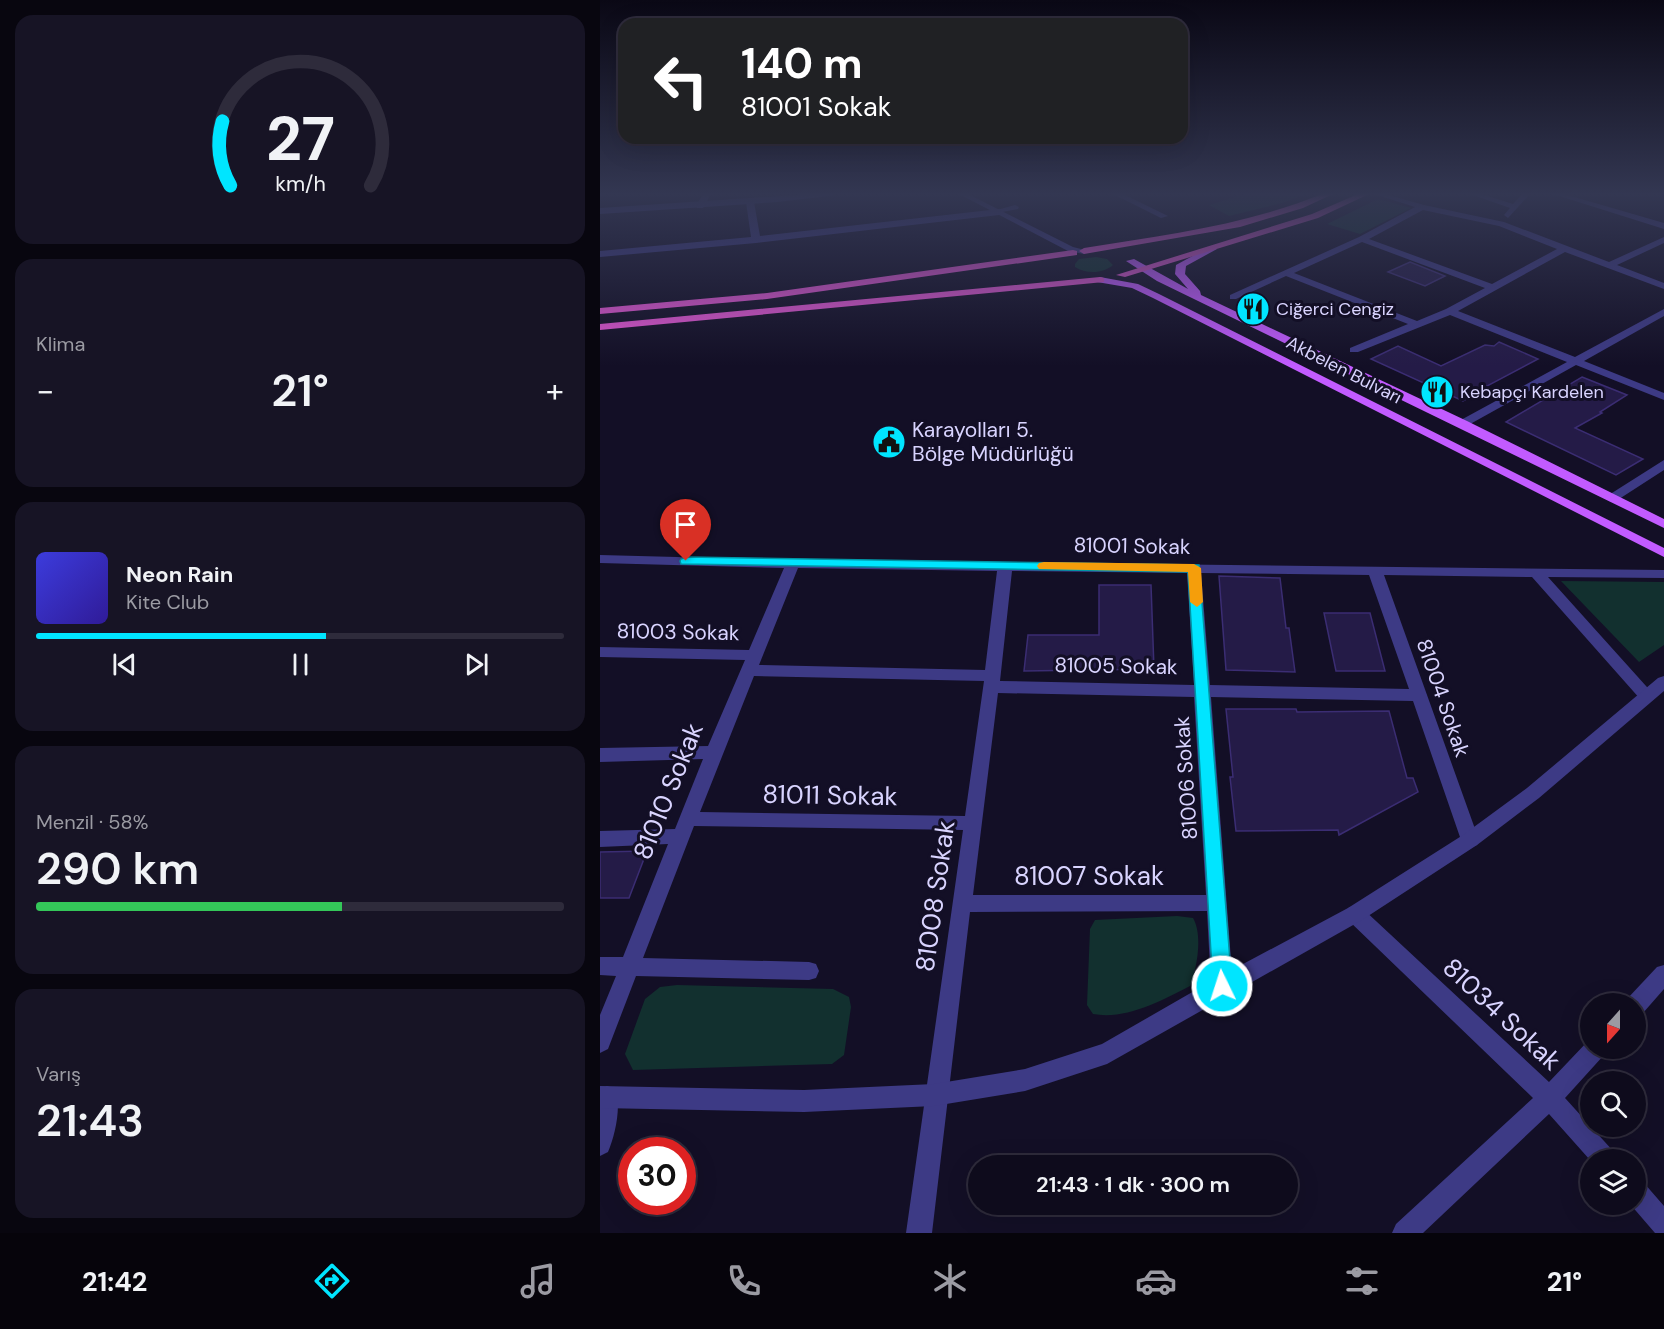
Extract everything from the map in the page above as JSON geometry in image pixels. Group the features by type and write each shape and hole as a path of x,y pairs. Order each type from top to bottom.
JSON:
{"highway":[{"path":"1079,252 1060,261 1059,268 1076,278 1100,280"},
{"path":"600,311 778,294 1079,252 1118,253 1131,261 1132,266 1121,275"},
{"path":"600,327 1100,280 1203,252"}],"main road":[{"path":"1203,300 1180,274 1181,265 1207,252"},
{"name":"Akbelen Bulvarı","path":"1131,261 1203,300 1463,424 1664,524"},
{"name":"Akbelen Bulvarı","path":"1100,280 1135,286 1156,296 1664,553"}],"street":[{"path":"600,254 627,252"},
{"path":"1233,297 1334,252"},
{"path":"1396,252 1494,288"},
{"path":"1354,350 1450,312 1559,252"},
{"path":"1574,252 1664,286"},
{"path":"1610,265 1639,252"},
{"path":"1286,273 1417,324"},
{"path":"1450,312 1664,398"},
{"path":"1463,424 1664,312"},
{"path":"1611,498 1664,464"},
{"name":"81001 Sokak","path":"600,560 1664,574"},
{"name":"81010 Sokak","path":"600,1042 714,752 794,564"},
{"name":"81008 Sokak","path":"919,1233 934,1095 993,682 1005,566"},
{"name":"81006 Sokak","path":"1194,568 1222,986"},
{"name":"81004 Sokak","path":"1375,571 1470,840"},
{"path":"1535,572 1647,696"},
{"name":"81003 Sokak","path":"600,652 753,662"},
{"name":"81005 Sokak","path":"753,662 993,682 1419,695"},
{"path":"600,1144 603,1097 804,1101 934,1095 1025,1080 1107,1053 1222,986 1355,914 1470,840 1533,793 1664,682"},
{"path":"600,754 714,752"},
{"name":"81011 Sokak","path":"600,838 684,828 973,823"},
{"name":"81007 Sokak","path":"961,904 1217,903"},
{"name":"81034 Sokak","path":"1355,914 1550,1098 1596,1149"},
{"path":"600,966 809,971"},
{"path":"1646,993 1664,974"},
{"path":"1406,1233 1550,1098 1586,1059"},
{"path":"1646,1204 1664,1224"}],"green space":[{"path":"1096,257 1107,259 1113,265 1094,272 1075,267 1079,259"},
{"path":"1561,581 1664,582 1664,645 1639,662"},
{"path":"1177,916 1193,918 1198,933 1197,961 1190,986 1131,1012 1093,1014 1087,1005 1090,929 1095,920"},
{"path":"677,985 833,989 849,997 851,1007 844,1055 832,1064 633,1070 625,1054 645,999 660,987"}],"building":[{"path":"1410,262 1445,276 1425,286 1388,272"},
{"path":"1499,342 1538,359 1463,401 1371,359 1398,346 1441,366 1485,345 1494,346"},
{"path":"1582,377 1627,395 1600,412 1602,413 1575,428 1643,459 1616,475 1506,422"},
{"path":"1219,576 1280,578 1286,628 1289,628 1295,672 1226,670"},
{"path":"1099,585 1151,585 1154,669 1024,671 1028,635 1099,635"},
{"path":"1324,613 1370,613 1385,671 1336,671"},
{"path":"1226,709 1296,709 1297,712 1389,711 1407,778 1413,778 1418,792 1339,835 1338,830 1236,831"},
{"path":"647,851 629,898 600,898 600,852"}],"slow traffic":[{"path":"1044,566 1194,568 1197,602"}],"place":[{"name":"Ciğerci Cengiz","path":"1253,309"},
{"name":"Kebapçı Kardelen","path":"1437,392"},
{"name":"Karayolları 5. Bölge Müdürlüğü","path":"889,442"}],"route":[{"path":"686,561 1194,568 1222,986"}]}
